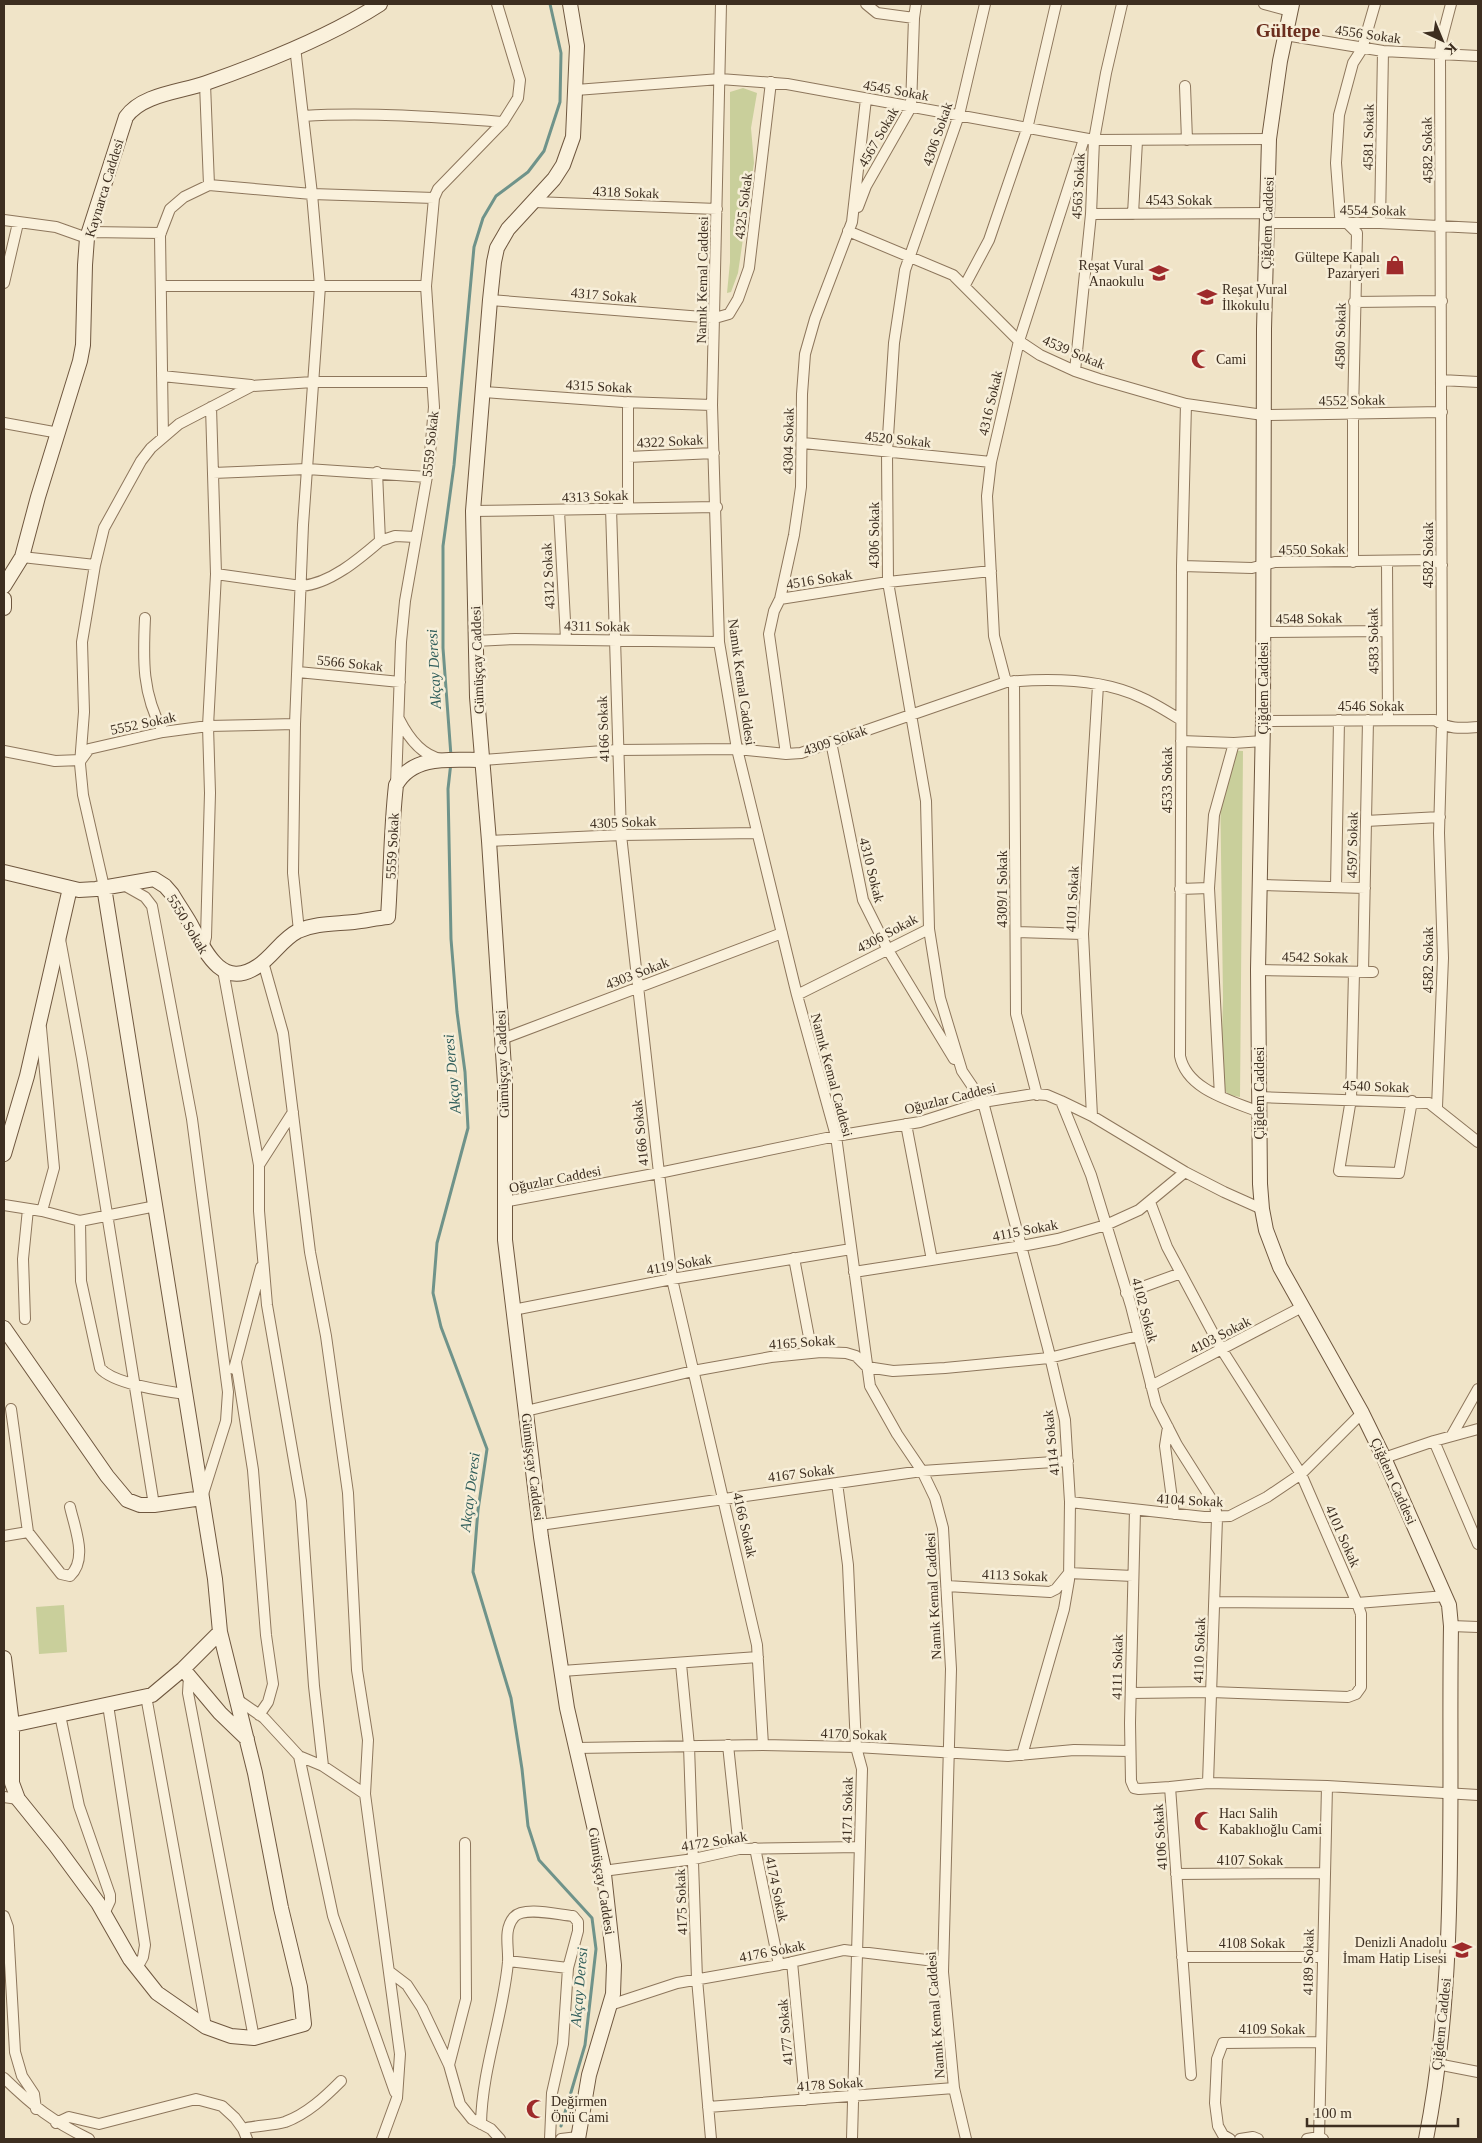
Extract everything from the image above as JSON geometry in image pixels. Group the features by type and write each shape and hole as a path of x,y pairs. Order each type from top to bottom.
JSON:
{"street":[{"name":"Kaynarca Caddesi","path":"4,586 22,556 82,353 88,235 124,123 130,112 147,101 205,84 295,47 346,24 380,4"},
{"path":"163,437 161,233 170,209 184,197 209,185 312,194 434,198 438,189 503,122 514,108 518,98 520,80 497,4"},
{"name":"Gümüşçay Caddesi","path":"570,4 577,46 575,123 569,151 554,179 508,229 497,248 490,300 473,511 477,697 489,841 505,1082 505,1240 540,1525 567,1708 604,1871 614,1965 613,1994 589,2075 578,2138"},
{"name":"Namık Kemal Caddesi","path":"720,4 712,405 717,507 719,642 737,749 797,995 836,1136 870,1386 897,1434 922,1471 935,1498 942,1520 951,1669 943,1962 954,2088 966,2139"},
{"path":"866,4 877,13 914,18"},
{"name":"4567 Sokak","path":"850,227 866,186 911,106 916,4"},
{"name":"4306 Sokak","path":"797,995 928,929 926,801 888,582 887,452 894,343 909,256 959,115 985,4"},
{"path":"965,285 989,240 1027,130 1056,4"},
{"name":"4563 Sokak","path":"1075,371 1091,214 1089,140 1122,4"},
{"path":"1264,4 1291,7"},
{"name":"4580 Sokak","path":"1353,562 1356,233 1340,216 1336,163 1339,115 1353,63 1362,49 1375,4"},
{"name":"4582 Sokak","path":"1437,1107 1443,958 1440,817 1442,725 1442,226 1440,42 1451,4"},
{"name":"Çiğdem Caddesi","path":"1291,7 1275,87 1269,139 1267,218 1263,415 1263,721 1258,885 1258,1112 1262,1209 1272,1248 1280,1268 1362,1413 1446,1596 1451,1626 1448,1954 1437,2064 1426,2139"},
{"name":"4556 Sokak","path":"1285,34 1362,49 1478,56"},
{"path":"295,47 312,194 320,286 306,468 295,724 293,873 299,931 290,936 263,962 248,971 232,973 223,970 259,1165 259,1211 267,1305 301,1501 314,1686 323,1766"},
{"name":"4581 Sokak","path":"1380,223 1383,51"},
{"name":"4545 Sokak","path":"576,90 720,79 771,82 911,106 1027,130 1089,140 1269,139"},
{"name":"4325 Sokak","path":"715,318 729,314 732,310 749,268 771,82"},
{"path":"205,84 209,185"},
{"path":"1185,86 1187,140"},
{"path":"850,227 866,99"},
{"path":"303,116 346,113 387,114 503,122"},
{"name":"4316 Sokak","path":"1010,681 994,636 987,496 991,462 1018,341 1089,140"},
{"path":"1133,214 1138,141"},
{"name":"5559 Sokak","path":"299,931 323,924 356,922 388,917 406,601 427,477 434,407 426,286 434,198"},
{"name":"4318 Sokak","path":"534,202 716,209"},
{"name":"4543 Sokak","path":"1091,214 1267,218"},
{"name":"4554 Sokak","path":"1267,218 1349,224 1380,223 1478,228"},
{"path":"4,220 56,227 88,235 161,233"},
{"path":"4,283 18,223"},
{"name":"4539 Sokak","path":"850,227 953,275 965,285 1018,341 1040,355 1075,371 1186,404 1263,415"},
{"name":"4304 Sokak","path":"780,599 794,535 800,487 805,354 827,284 850,227"},
{"path":"161,286 426,286"},
{"name":"4317 Sokak","path":"490,300 715,318"},
{"path":"1354,302 1442,301"},
{"path":"162,376 252,386 313,382 432,382"},
{"path":"1441,380 1478,382"},
{"path":"4,1658 12,1783 11,1798 56,1846 104,1914 137,1968 157,1993 206,2027 230,2036 254,2038 304,2024 300,1987 281,1908 247,1739 220,1632 202,1498 156,1206 104,887 83,794 81,760 84,712 82,642 95,565 104,528 141,461 163,437 179,424 252,386"},
{"name":"4315 Sokak","path":"484,392 628,402 712,405"},
{"path":"628,402 628,508"},
{"name":"4533 Sokak","path":"1186,404 1182,566 1180,1056 1186,1072 1195,1081 1220,1096 1258,1112"},
{"path":"203,949 206,937 210,793 208,726 216,574 211,407"},
{"name":"4552 Sokak","path":"1263,415 1442,412"},
{"path":"4,423 58,433"},
{"name":"4520 Sokak","path":"802,443 991,462"},
{"name":"4322 Sokak","path":"628,457 714,453"},
{"path":"213,473 306,468 427,477"},
{"path":"377,472 380,541"},
{"name":"4313 Sokak","path":"473,511 717,507"},
{"name":"4166 Sokak","path":"611,508 621,835 658,1173 672,1279 758,1645 763,1745"},
{"name":"4312 Sokak","path":"559,511 566,640"},
{"path":"216,574 301,586 313,585 341,570 380,541 395,536 416,537"},
{"path":"22,556 95,565"},
{"name":"4550 Sokak","path":"1182,566 1252,568 1275,562 1434,560 1442,564"},
{"name":"4583 Sokak","path":"1387,562 1388,719"},
{"name":"4516 Sokak","path":"786,754 769,634 774,611 780,599 888,582 991,571"},
{"path":"4,599 4,608"},
{"path":"146,618 143,663 147,693 154,715 163,732"},
{"name":"4548 Sokak","path":"1263,632 1386,630"},
{"name":"4311 Sokak","path":"475,641 614,640 719,642"},
{"name":"5566 Sokak","path":"298,672 400,682"},
{"name":"4309 Sokak","path":"396,785 415,766 429,761 483,760 617,750 737,749 786,754 801,753 912,713 1010,681 1055,680 1112,687 1141,697 1181,720"},
{"name":"4309/1 Sokak","path":"1010,681 1016,1014 1037,1094"},
{"name":"4101 Sokak","path":"1092,1116 1083,934 1098,684"},
{"name":"4309 Sokak","path":"398,718 408,735 422,749 431,756 444,760"},
{"name":"4597 Sokak","path":"1336,888 1339,720"},
{"name":"4597 Sokak","path":"1368,720 1363,972 1351,1099 1339,1171 1399,1174 1412,1101"},
{"name":"4546 Sokak","path":"1263,721 1435,720 1442,725 1454,728 1478,727"},
{"name":"5552 Sokak","path":"81,760 89,749 163,732 208,726 295,724"},
{"path":"1181,741 1234,743 1262,741"},
{"name":"4310 Sokak","path":"831,742 863,900 888,950 982,1102"},
{"path":"1220,1096 1209,888 1214,816 1234,743"},
{"path":"4,751 55,761 81,760"},
{"path":"1366,821 1440,817"},
{"name":"4305 Sokak","path":"489,841 621,835 757,833"},
{"name":"5550 Sokak","path":"4,872 70,888 87,890 154,879 165,886 189,922 203,949 210,959 223,970"},
{"path":"122,884 145,896 152,906 192,1119 228,1392"},
{"path":"1258,885 1365,888"},
{"path":"4,1154 27,1076 70,888"},
{"path":"1180,889 1209,888"},
{"name":"4310 Sokak","path":"928,929 940,998 962,1071"},
{"path":"1016,932 1083,934"},
{"path":"59,933 108,1217 154,1505"},
{"name":"4303 Sokak","path":"502,1039 782,933"},
{"path":"263,962 283,1033 310,1252 326,1336 348,1493 358,1670 368,1740 365,1794 400,2054 397,2098 382,2139"},
{"name":"4542 Sokak","path":"1258,970 1363,972"},
{"path":"40,1020 54,1168 42,1211"},
{"name":"Oğuzlar Caddesi","path":"504,1202 658,1173 836,1136 920,1122 982,1102 1037,1094 1061,1100 1092,1116 1185,1172 1262,1209"},
{"name":"4540 Sokak","path":"1259,1097 1429,1102 1478,1142"},
{"name":"4102 Sokak","path":"1061,1100 1091,1175 1156,1404 1215,1505 1217,1518"},
{"name":"4114 Sokak","path":"982,1102 1022,1246 1066,1420 1070,1502 1069,1573 1064,1609 1022,1755"},
{"path":"259,1165 293,1112"},
{"path":"906,1124 932,1260"},
{"name":"4115 Sokak","path":"854,1272 1022,1246 1058,1239 1106,1225 1139,1210 1185,1172"},
{"name":"4101 Sokak","path":"1131,1693 1211,1692 1348,1697 1356,1694 1361,1687 1361,1614 1358,1603 1301,1474 1222,1350 1167,1246 1150,1202"},
{"path":"4,1205 80,1220 108,1217 156,1206"},
{"path":"25,1319 23,1259 28,1209"},
{"path":"80,1220 81,1281 100,1368 105,1374 114,1378 152,1390 185,1394"},
{"name":"4119 Sokak","path":"513,1310 672,1279 851,1249"},
{"path":"202,1498 226,1421 228,1392 263,1258"},
{"path":"794,1258 812,1353"},
{"path":"1126,1293 1181,1273"},
{"name":"4103 Sokak","path":"1151,1386 1302,1308"},
{"path":"4,1328 107,1476 127,1500 140,1505 154,1505 202,1498"},
{"name":"4165 Sokak","path":"526,1411 693,1372 771,1357 812,1353 846,1353 856,1356 867,1366 893,1371 1049,1358 1138,1336"},
{"path":"236,1362 253,1470 266,1636 273,1684 268,1702 259,1715"},
{"path":"1452,1435 1478,1389"},
{"path":"11,1409 28,1532 61,1574 70,1576 78,1568 80,1551 70,1507"},
{"name":"4104 Sokak","path":"1070,1502 1217,1518 1230,1516 1267,1497 1301,1474 1362,1413"},
{"path":"1168,1427 1165,1446 1174,1514"},
{"path":"1384,1458 1434,1440 1478,1429"},
{"path":"1434,1440 1478,1544"},
{"name":"4167 Sokak","path":"540,1525 724,1497 922,1471 1068,1461"},
{"name":"4171 Sokak","path":"837,1483 848,1565 856,1747 862,1769 852,2139"},
{"name":"4111 Sokak","path":"1135,1510 1131,1781 1134,1788 1170,1787"},
{"name":"4110 Sokak","path":"1208,1783 1217,1518"},
{"path":"4,1536 28,1532"},
{"path":"1069,1573 1133,1576"},
{"name":"4113 Sokak","path":"947,1586 1050,1592 1056,1589 1069,1573"},
{"path":"1215,1602 1358,1603 1446,1596"},
{"path":"1451,1626 1478,1626"},
{"path":"8,1725 152,1695 186,1673 220,1632"},
{"path":"562,1671 758,1657"},
{"name":"4175 Sokak","path":"681,1664 689,1746 698,1979 710,2139"},
{"path":"186,1673 220,1713 247,1739"},
{"path":"186,1673 188,1693 254,2038"},
{"path":"146,1696 206,2027"},
{"path":"238,1700 259,1715 299,1756 323,1766 365,1794"},
{"path":"108,1705 145,1945 143,1957 137,1968"},
{"path":"60,1715 79,1806 110,1895 110,1901 104,1914"},
{"path":"728,1745 739,1849"},
{"name":"4170 Sokak","path":"576,1748 763,1745 856,1747 948,1753 1022,1755 1074,1750 1130,1751"},
{"path":"299,1756 332,1916 397,2098"},
{"name":"4106 Sokak","path":"1191,2075 1170,1787 1208,1783 1328,1786 1478,1795"},
{"name":"4189 Sokak","path":"1320,2139 1322,1957 1328,1786"},
{"path":"449,2065 466,1999 465,1844"},
{"name":"4172 Sokak","path":"604,1871 694,1859 739,1849 860,1847"},
{"name":"4174 Sokak","path":"755,1848 779,1965"},
{"name":"4107 Sokak","path":"1176,1874 1324,1873"},
{"path":"481,2124 481,2098 508,1961 507,1935 513,1918 521,1912 574,1916 578,1922 578,1931 568,1968 562,2044 552,2093 550,2139"},
{"path":"4,1916 8,1927 15,2052 22,2076 34,2094 36,2108"},
{"name":"4176 Sokak","path":"610,2005 677,1983 779,1965 844,1950 943,1962"},
{"name":"4108 Sokak","path":"1182,1957 1322,1957"},
{"path":"508,1961 568,1968"},
{"name":"4177 Sokak","path":"792,1962 805,2100"},
{"path":"390,1972 407,1985 422,2008 449,2065 460,2104 472,2119 491,2129 500,2139"},
{"name":"4109 Sokak","path":"1230,2139 1223,2135 1218,2126 1215,2103 1217,2058 1223,2042 1321,2042"},
{"path":"1437,2064 1478,2072"},
{"path":"4,2078 36,2108 56,2123 89,2139"},
{"path":"56,2123 69,2118 99,2124 196,2099 222,2106 245,2134 285,2122 303,2113 322,2099 341,2081"},
{"name":"4178 Sokak","path":"708,2107 954,2088"},
{"path":"561,2139 578,2138"},
{"path":"1240,2139 1258,2139"},
{"path":"1307,2139 1320,2139"}],"green space":[{"path":"743,88 757,93 751,128 754,163 738,273 731,292 727,293 730,262 730,92"},
{"path":"1226,750 1243,751 1240,1097 1229,1095 1222,1087 1221,1068 1223,998 1220,782"},
{"path":"64,1605 67,1652 39,1654 36,1607"}],"waterway":[{"name":"Akçay Deresi","path":"451,756 443,648 443,546 454,465 474,247 483,218 496,196 528,172 544,151 560,102 561,53 550,4"},
{"name":"Akçay Deresi","path":"451,762 448,789 451,939 457,1012 465,1072 468,1128 437,1243 433,1293 441,1327 487,1449 478,1510 473,1572 511,1698 522,1769 528,1826 539,1860 592,1918 596,1949 585,2045 561,2126"}],"place":[{"name":"Gültepe Kapalı Pazaryeri","path":"1395,265"},
{"name":"Reşat Vural Anaokulu","path":"1159,273"},
{"name":"Reşat Vural İlkokulu","path":"1207,297"},
{"name":"Cami","path":"1201,359"},
{"name":"Hacı Salih Kabaklıoğlu Cami","path":"1204,1821"},
{"name":"Denizli Anadolu İmam Hatip Lisesi","path":"1462,1950"},
{"name":"Değirmen Önü Cami","path":"536,2109"}],"district":[{"name":"Gültepe","path":"1288,30"}]}
